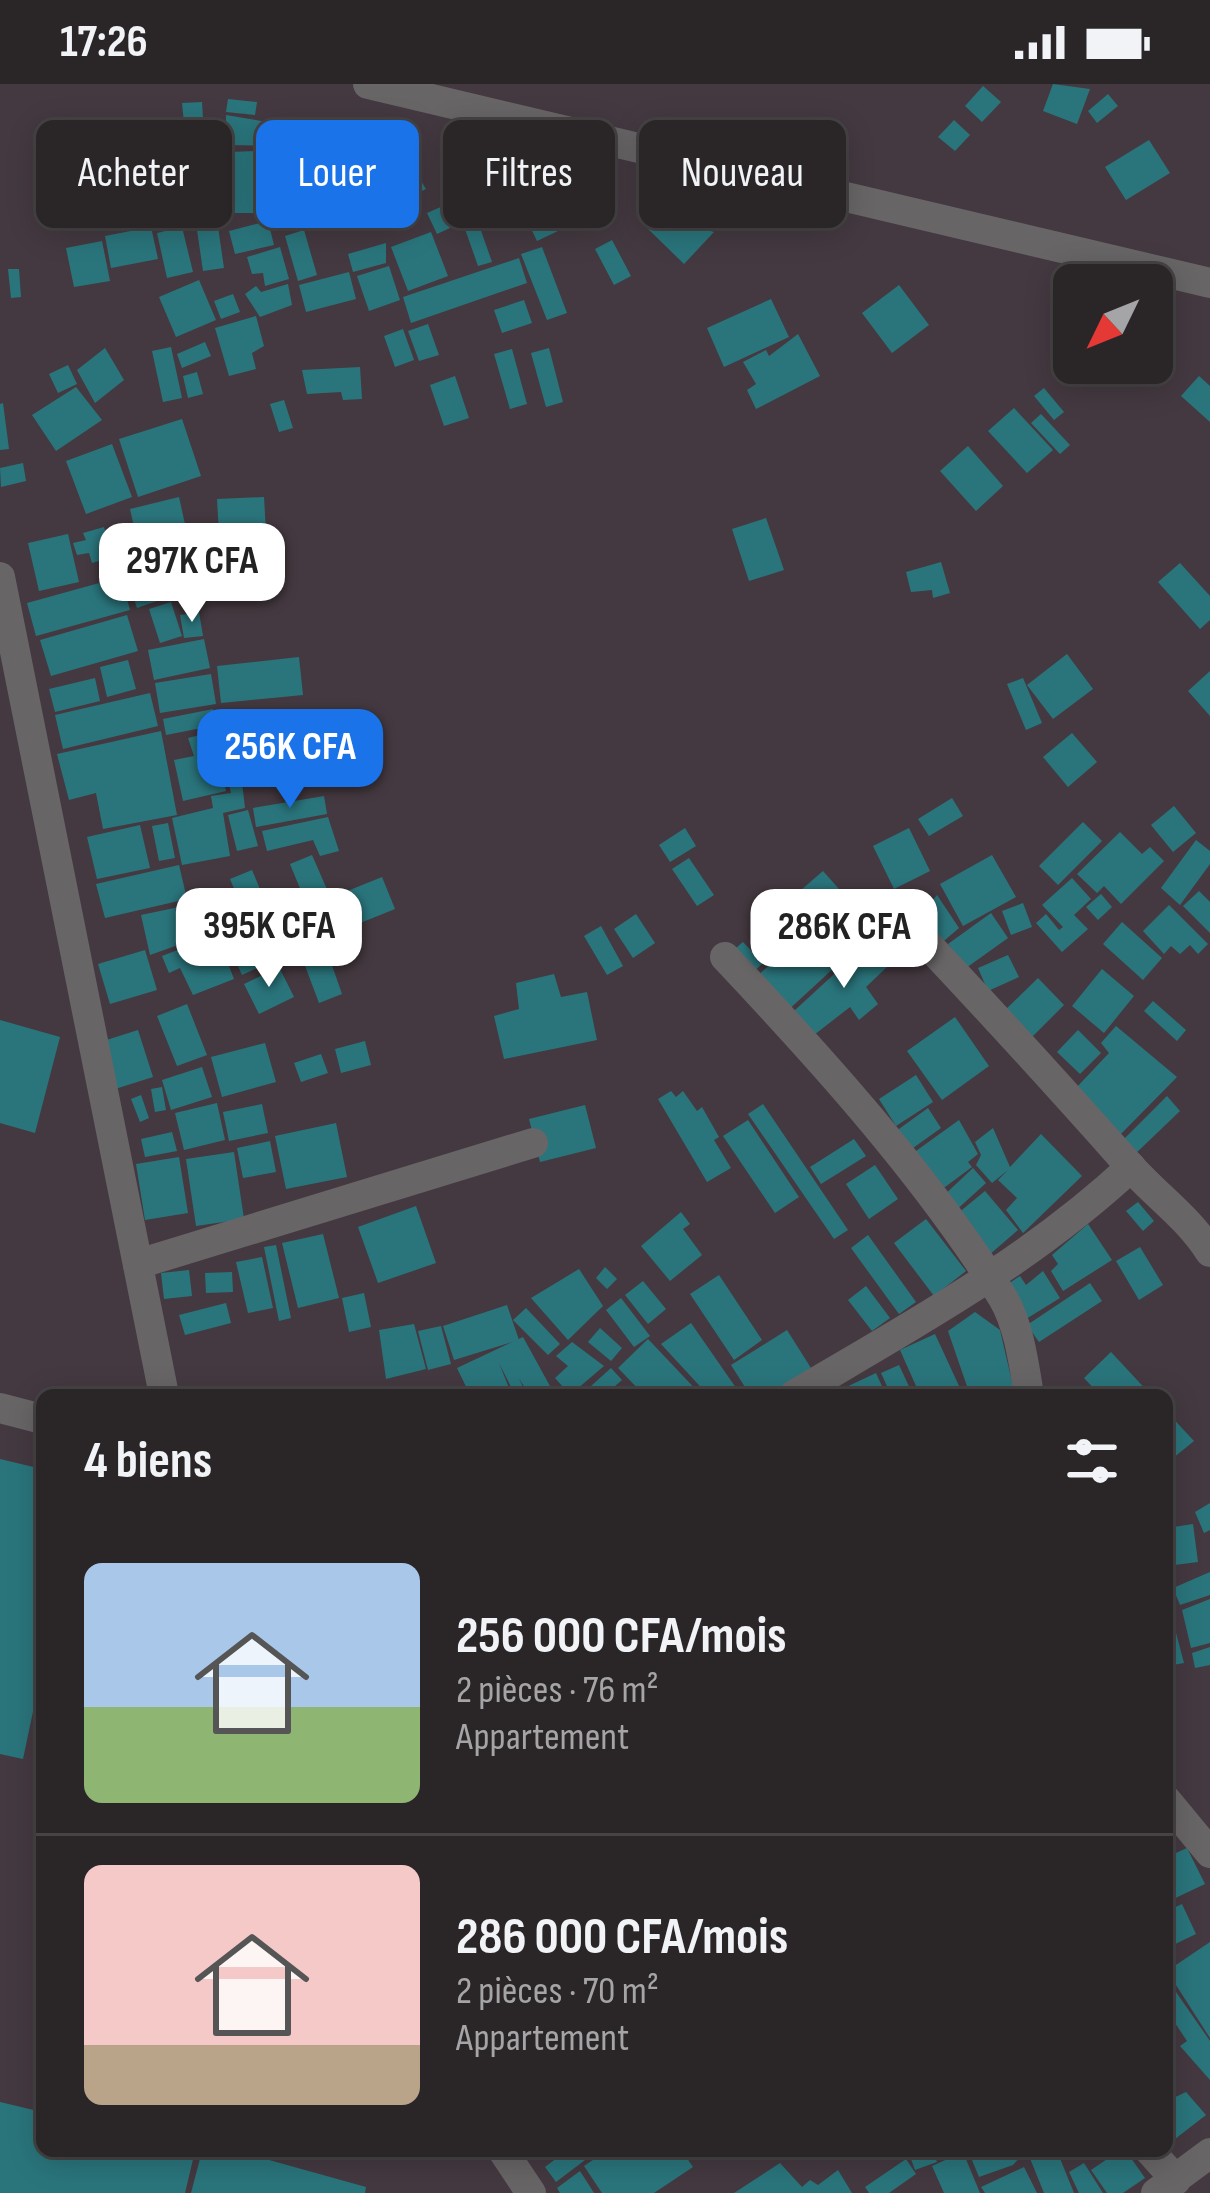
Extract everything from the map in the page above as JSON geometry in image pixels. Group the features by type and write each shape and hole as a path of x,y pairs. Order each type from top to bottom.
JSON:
{"street":[{"path":"368,84 1210,284"},
{"path":"0,577 163,1389"},
{"path":"912,928 1089,1115 1131,1168 1187,1220 1210,1252"},
{"path":"725,957 810,1047 939,1207 1011,1317 1029,1389"},
{"path":"138,1264 533,1143"},
{"path":"804,1389 989,1282 1056,1234 1131,1168"},
{"path":"0,1408 36,1417"},
{"path":"1173,1808 1210,1852"},
{"path":"1153,2157 1166,2186 1210,2153"},
{"path":"507,2157 531,2193"}],"shaded area":[{"path":"0,84 1210,84 1210,2193 0,2193"}],"building":[{"path":"1053,84 1090,89 1077,124 1043,111"},
{"path":"983,86 1001,102 982,122 965,106"},
{"path":"1108,94 1118,106 1097,123 1088,111"},
{"path":"228,99 257,102 255,115 226,112"},
{"path":"202,102 203,120 184,120 182,103"},
{"path":"226,115 256,120 256,145 232,145 232,120 226,120"},
{"path":"954,120 970,135 955,151 938,137"},
{"path":"1149,140 1170,173 1126,200 1105,167"},
{"path":"256,151 256,213 232,213 232,152"},
{"path":"443,206 443,228 450,228 437,234 427,213"},
{"path":"256,224 256,228 270,228 274,245 235,254 229,231"},
{"path":"151,228 158,259 111,268 105,236"},
{"path":"182,228 193,272 167,278 157,233"},
{"path":"197,228 218,228 224,268 203,271"},
{"path":"480,228 492,262 478,266 465,229"},
{"path":"531,228 564,228 537,241"},
{"path":"647,228 714,232 684,264"},
{"path":"304,230 317,275 298,281 285,236"},
{"path":"431,232 448,276 408,291 391,247"},
{"path":"612,240 631,276 614,285 595,249"},
{"path":"102,241 110,281 74,287 66,248"},
{"path":"386,243 386,263 353,272 348,254"},
{"path":"280,247 289,279 265,286 263,273 252,274 247,257"},
{"path":"542,247 567,313 547,320 521,254"},
{"path":"519,258 527,283 411,323 403,297"},
{"path":"389,266 400,300 369,311 357,276"},
{"path":"8,269 19,269 21,297 11,298"},
{"path":"349,272 356,299 306,312 299,285"},
{"path":"199,280 216,320 176,337 159,297"},
{"path":"288,284 292,305 260,317 245,294 256,286 261,292"},
{"path":"899,285 929,325 892,353 862,313"},
{"path":"233,294 240,312 221,319 214,301"},
{"path":"771,299 789,337 724,367 707,328"},
{"path":"524,300 532,323 502,333 494,310"},
{"path":"256,316 264,346 252,353 256,369 229,376 215,328"},
{"path":"428,324 439,355 419,361 408,331"},
{"path":"403,329 414,360 395,367 384,336"},
{"path":"798,334 820,376 756,409 747,390 756,384 743,362 766,350 769,356"},
{"path":"205,342 211,356 182,368 177,354"},
{"path":"171,347 182,398 163,402 152,351"},
{"path":"105,348 124,380 95,403 77,370"},
{"path":"549,348 563,402 546,407 531,353"},
{"path":"512,349 527,404 510,409 494,354"},
{"path":"68,365 77,384 58,393 49,374"},
{"path":"360,367 362,399 343,400 341,392 307,394 302,370"},
{"path":"197,372 203,394 188,398 183,376"},
{"path":"455,376 469,418 444,426 430,385"},
{"path":"1199,376 1210,386 1210,422 1181,396"},
{"path":"76,387 102,420 56,451 32,415"},
{"path":"1044,388 1064,412 1054,420 1034,396"},
{"path":"284,400 293,428 279,432 270,404"},
{"path":"0,404 9,449 0,450"},
{"path":"1014,408 1053,450 1027,473 988,431"},
{"path":"1041,414 1070,445 1060,454 1031,423"},
{"path":"182,419 201,476 138,497 119,439"},
{"path":"112,444 132,497 86,514 66,461"},
{"path":"968,446 1003,486 976,511 940,471"},
{"path":"23,463 26,481 1,487 0,468"},
{"path":"179,497 190,547 141,558 130,509"},
{"path":"264,497 266,532 219,534 217,499"},
{"path":"766,518 784,570 749,581 732,529"},
{"path":"104,527 113,557 92,563 89,553 77,555 73,543 86,540 83,533"},
{"path":"68,534 79,582 39,591 28,543"},
{"path":"264,549 267,595 244,596 241,551"},
{"path":"173,553 186,591 137,608 124,569"},
{"path":"941,562 950,593 933,598 932,590 911,592 906,572"},
{"path":"1180,563 1210,596 1210,620 1200,629 1158,582"},
{"path":"121,577 130,610 36,636 27,603"},
{"path":"171,602 182,636 160,643 149,609"},
{"path":"199,612 203,636 184,638 180,615"},
{"path":"127,615 138,651 51,676 40,640"},
{"path":"204,639 210,668 154,680 148,650"},
{"path":"1067,654 1093,689 1053,719 1027,685"},
{"path":"299,657 303,695 221,703 217,666"},
{"path":"128,660 136,689 107,697 100,667"},
{"path":"1210,671 1210,716 1188,691"},
{"path":"211,674 216,704 160,713 155,683"},
{"path":"95,678 100,701 55,712 49,689"},
{"path":"1023,678 1042,723 1026,730 1007,684"},
{"path":"150,693 158,726 63,749 55,715"},
{"path":"213,709 217,725 166,735 163,719"},
{"path":"161,731 177,815 103,829 96,793 69,800 57,754"},
{"path":"1072,733 1097,762 1068,787 1043,757"},
{"path":"204,734 208,753 230,746 232,758 220,761 226,791 183,801 174,760 194,756 188,738"},
{"path":"287,740 292,780 246,786 241,745"},
{"path":"242,782 245,808 223,813 230,856 182,865 172,818 213,808 211,796 231,793 229,785"},
{"path":"324,796 327,814 256,827 253,808"},
{"path":"952,798 963,816 929,836 918,819"},
{"path":"1174,806 1196,833 1173,852 1151,825"},
{"path":"248,810 258,846 237,851 228,815"},
{"path":"328,817 339,851 320,856 313,840 267,851 262,831"},
{"path":"1083,822 1102,841 1058,885 1039,866"},
{"path":"168,823 175,858 159,861 152,826"},
{"path":"140,825 150,868 97,879 87,837"},
{"path":"685,828 696,846 670,862 659,845"},
{"path":"909,828 930,871 894,889 873,846"},
{"path":"1120,832 1142,854 1150,847 1164,861 1121,904 1104,886 1097,893 1077,874"},
{"path":"1196,840 1210,851 1210,864 1180,905 1161,888"},
{"path":"312,855 329,894 306,903 290,864"},
{"path":"992,855 1016,897 963,926 940,884"},
{"path":"689,858 714,895 697,906 672,869"},
{"path":"179,865 187,899 105,918 96,884"},
{"path":"252,870 262,894 240,903 230,879"},
{"path":"823,871 839,889 817,908 801,890"},
{"path":"382,877 395,909 343,930 330,898"},
{"path":"1072,878 1091,899 1074,915 1088,929 1062,952 1036,923 1046,914 1059,930 1063,927 1042,905"},
{"path":"1199,891 1210,902 1210,933 1183,906"},
{"path":"1101,894 1112,907 1098,920 1086,907"},
{"path":"937,895 959,928 938,946 934,931 920,916"},
{"path":"843,897 874,931 784,1014 753,980"},
{"path":"325,902 342,935 318,948 301,914"},
{"path":"198,903 209,934 150,955 141,915"},
{"path":"1023,903 1032,927 1011,935 1002,911"},
{"path":"1169,905 1208,944 1198,954 1190,945 1180,954 1171,946 1164,954 1143,931"},
{"path":"991,913 1008,938 966,968 948,944"},
{"path":"636,914 655,943 633,958 614,929"},
{"path":"293,917 301,938 272,950 264,929"},
{"path":"246,921 266,964 242,975 222,931"},
{"path":"1122,922 1162,958 1143,980 1103,944"},
{"path":"601,926 623,966 607,975 584,936"},
{"path":"206,939 213,953 222,948 234,979 193,995 180,968 169,973 162,956"},
{"path":"743,942 763,963 749,976 729,954"},
{"path":"869,942 887,967 866,987 878,1004 859,1020 850,1007 814,1035 794,1011"},
{"path":"145,950 157,990 110,1004 98,964"},
{"path":"328,954 342,994 319,1003 304,963"},
{"path":"1008,955 1019,977 988,991 978,968"},
{"path":"279,967 294,997 259,1014 244,984"},
{"path":"1102,969 1134,996 1104,1033 1072,1006"},
{"path":"554,974 561,997 587,992 597,1040 504,1059 494,1016 519,1009 516,983"},
{"path":"1038,978 1064,1005 1028,1041 1001,1014"},
{"path":"1153,1001 1186,1030 1177,1041 1144,1011"},
{"path":"187,1004 207,1055 177,1066 157,1016"},
{"path":"955,1017 989,1066 942,1100 907,1051"},
{"path":"0,1020 60,1037 35,1133 0,1123"},
{"path":"1116,1026 1177,1077 1115,1140 1076,1088 1109,1053 1101,1043"},
{"path":"138,1030 153,1077 112,1090 97,1043"},
{"path":"1078,1030 1101,1053 1080,1074 1057,1052"},
{"path":"365,1041 371,1065 341,1073 335,1049"},
{"path":"265,1043 276,1082 222,1097 211,1057"},
{"path":"321,1054 328,1073 301,1082 294,1063"},
{"path":"202,1067 212,1097 171,1110 162,1080"},
{"path":"916,1075 933,1102 896,1126 879,1099"},
{"path":"162,1087 166,1110 155,1112 151,1089"},
{"path":"671,1091 676,1097 683,1091 697,1111 702,1107 719,1137 714,1140 731,1168 707,1182 658,1099"},
{"path":"141,1095 149,1118 140,1122 131,1099"},
{"path":"1167,1096 1180,1111 1133,1156 1120,1143"},
{"path":"217,1103 225,1140 184,1150 175,1113"},
{"path":"262,1104 268,1133 229,1141 223,1112"},
{"path":"763,1104 848,1230 834,1239 748,1114"},
{"path":"585,1105 596,1148 540,1162 529,1119"},
{"path":"928,1108 941,1128 906,1153 892,1134"},
{"path":"748,1120 799,1197 775,1213 723,1136"},
{"path":"959,1120 978,1154 968,1162 972,1167 937,1193 909,1156"},
{"path":"336,1123 347,1177 286,1189 275,1136"},
{"path":"993,1128 1010,1167 1041,1134 1082,1176 1023,1233 1006,1210 1017,1198 998,1180 1008,1170 992,1183 976,1165 981,1155 975,1142"},
{"path":"172,1132 177,1151 145,1157 141,1139"},
{"path":"854,1139 866,1156 821,1184 810,1167"},
{"path":"270,1141 276,1172 243,1178 237,1148"},
{"path":"234,1152 244,1219 196,1226 186,1159"},
{"path":"179,1157 188,1213 145,1220 136,1164"},
{"path":"875,1165 898,1199 869,1219 846,1184"},
{"path":"973,1168 986,1183 953,1213 940,1199"},
{"path":"985,1191 1018,1230 989,1255 957,1214"},
{"path":"1138,1202 1154,1221 1143,1231 1126,1211"},
{"path":"416,1206 436,1263 378,1283 358,1227"},
{"path":"681,1212 690,1224 683,1229 702,1255 670,1281 641,1246"},
{"path":"926,1219 966,1271 934,1296 894,1243"},
{"path":"1088,1224 1112,1260 1063,1291 1051,1271 1058,1264 1052,1255"},
{"path":"323,1234 339,1298 298,1308 282,1243"},
{"path":"868,1235 916,1302 899,1314 851,1248"},
{"path":"276,1245 291,1318 279,1321 264,1247"},
{"path":"1140,1247 1163,1285 1139,1300 1116,1261"},
{"path":"262,1257 273,1308 248,1313 236,1262"},
{"path":"605,1267 617,1279 607,1289 596,1278"},
{"path":"579,1269 603,1306 568,1340 531,1298"},
{"path":"189,1270 192,1296 164,1299 161,1273"},
{"path":"1043,1271 1060,1298 1026,1319 1005,1286 1020,1276 1026,1285"},
{"path":"232,1272 233,1292 206,1293 205,1273"},
{"path":"719,1275 762,1340 734,1360 690,1294"},
{"path":"643,1281 666,1309 648,1324 625,1295"},
{"path":"1090,1283 1102,1301 1039,1342 1027,1325"},
{"path":"866,1286 890,1318 872,1331 848,1300"},
{"path":"364,1293 371,1327 349,1332 342,1298"},
{"path":"621,1298 650,1336 634,1347 606,1310"},
{"path":"226,1303 231,1323 185,1335 179,1315"},
{"path":"507,1305 519,1340 454,1360 443,1326"},
{"path":"526,1308 560,1344 548,1355 513,1320"},
{"path":"975,1312 1000,1330 1014,1389 968,1389 948,1331"},
{"path":"691,1323 737,1389 702,1389 661,1344"},
{"path":"414,1324 426,1369 386,1379 379,1330"},
{"path":"441,1326 451,1364 428,1370 418,1331"},
{"path":"600,1328 622,1348 611,1361 588,1342"},
{"path":"787,1330 816,1376 795,1389 746,1389 731,1365"},
{"path":"935,1334 960,1388 917,1389 900,1350"},
{"path":"523,1337 550,1386 526,1389 519,1379 523,1387 512,1389 499,1363 509,1388 467,1389 457,1368"},
{"path":"648,1339 695,1389 638,1389 618,1368"},
{"path":"572,1342 604,1366 577,1389 565,1389 555,1378 568,1366 556,1356"},
{"path":"1111,1352 1145,1389 1094,1389 1084,1378"},
{"path":"899,1365 910,1389 888,1389 881,1373"},
{"path":"611,1368 622,1380 612,1389 588,1389"},
{"path":"876,1373 883,1389 842,1389"},
{"path":"1173,1418 1194,1441 1173,1458"},
{"path":"0,1459 36,1468 36,1697 23,1759 0,1754"},
{"path":"1210,1503 1210,1530 1204,1533 1195,1512"},
{"path":"1193,1524 1198,1562 1173,1565 1173,1527"},
{"path":"1210,1572 1210,1595 1180,1605 1173,1588"},
{"path":"1210,1599 1210,1643 1191,1648 1182,1610"},
{"path":"1173,1622 1184,1663 1173,1665"},
{"path":"1210,1647 1210,1665 1195,1668 1192,1653"},
{"path":"1187,1848 1205,1884 1173,1899 1173,1854"},
{"path":"1182,1904 1196,1934 1173,1945 1173,1908"},
{"path":"1210,1942 1210,2038 1173,1980 1173,1967"},
{"path":"1173,1988 1210,2041 1210,2080 1180,2046 1187,2041 1173,2020"},
{"path":"1186,2092 1206,2115 1175,2139 1173,2136 1173,2098"},
{"path":"0,2102 36,2111 36,2157 194,2157 185,2193 0,2193"},
{"path":"200,2157 258,2157 366,2187 365,2193 191,2193"},
{"path":"558,2157 589,2157 556,2182 545,2167"},
{"path":"597,2157 686,2157 693,2167 654,2193 602,2193 584,2166"},
{"path":"910,2157 935,2157 937,2162 915,2170"},
{"path":"965,2157 980,2193 944,2193 932,2166"},
{"path":"971,2157 1020,2157 1013,2165 979,2177"},
{"path":"1029,2157 1059,2157 1074,2193 1044,2193"},
{"path":"1110,2157 1130,2157 1145,2178 1123,2193 1107,2193 1091,2170"},
{"path":"906,2159 916,2174 889,2193 869,2193 865,2187"},
{"path":"780,2163 802,2187 810,2180 818,2185 838,2170 852,2193 734,2193"},
{"path":"1084,2163 1103,2193 1079,2193 1069,2172"},
{"path":"1024,2167 1037,2193 985,2193 981,2187"},
{"path":"580,2171 594,2193 560,2193 557,2188"}]}
